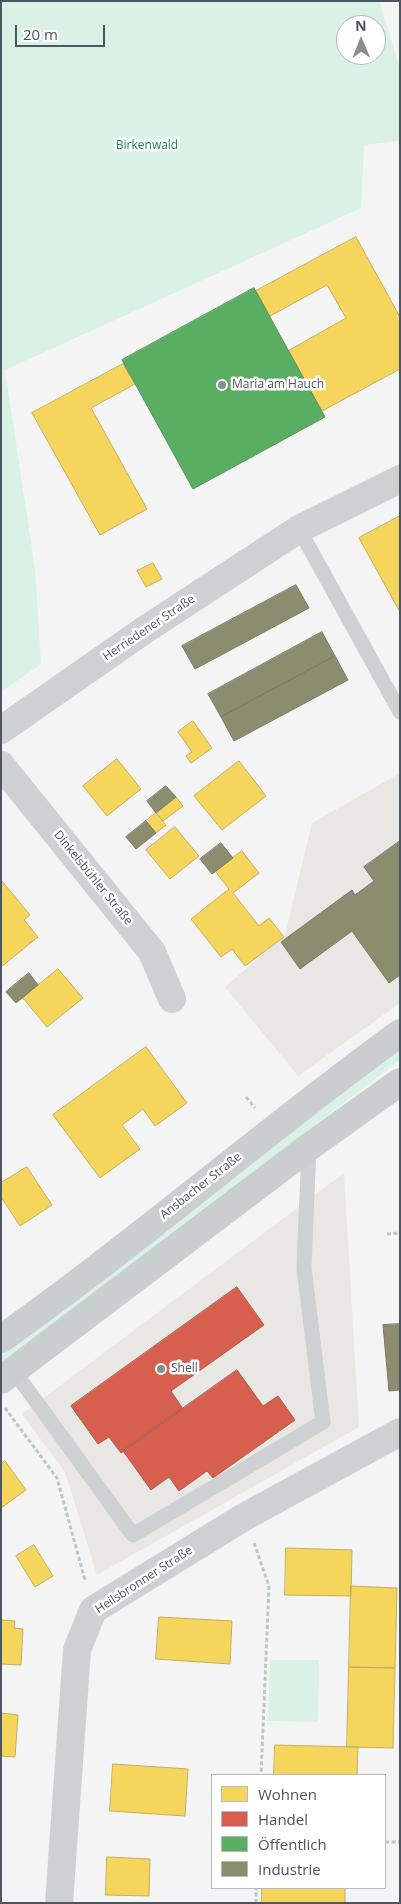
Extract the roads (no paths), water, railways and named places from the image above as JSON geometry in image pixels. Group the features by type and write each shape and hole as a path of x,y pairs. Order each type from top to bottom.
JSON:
{"main road":[{"name":"Ansbacher Straße","path":"1,1339 48,1306 400,1033"},
{"path":"8,1375 309,1147 400,1082"}],"street":[{"name":"Herriedener Straße","path":"1,730 142,631 299,529 400,479"},
{"name":"Dinkelsbühler Straße","path":"1,765 152,952 172,999"},
{"name":"Heilsbronner Straße","path":"59,1903 77,1650 93,1610 244,1517 400,1432"}],"lane":[{"path":"299,529 400,712"},
{"path":"8,1375 134,1536 322,1422 304,1268 309,1147"}],"place":[{"name":"Maria am Hauch","path":"222,385"},
{"name":"Shell","path":"161,1369"}],"park label":[{"name":"Birkenwald","path":"147,146"}]}
